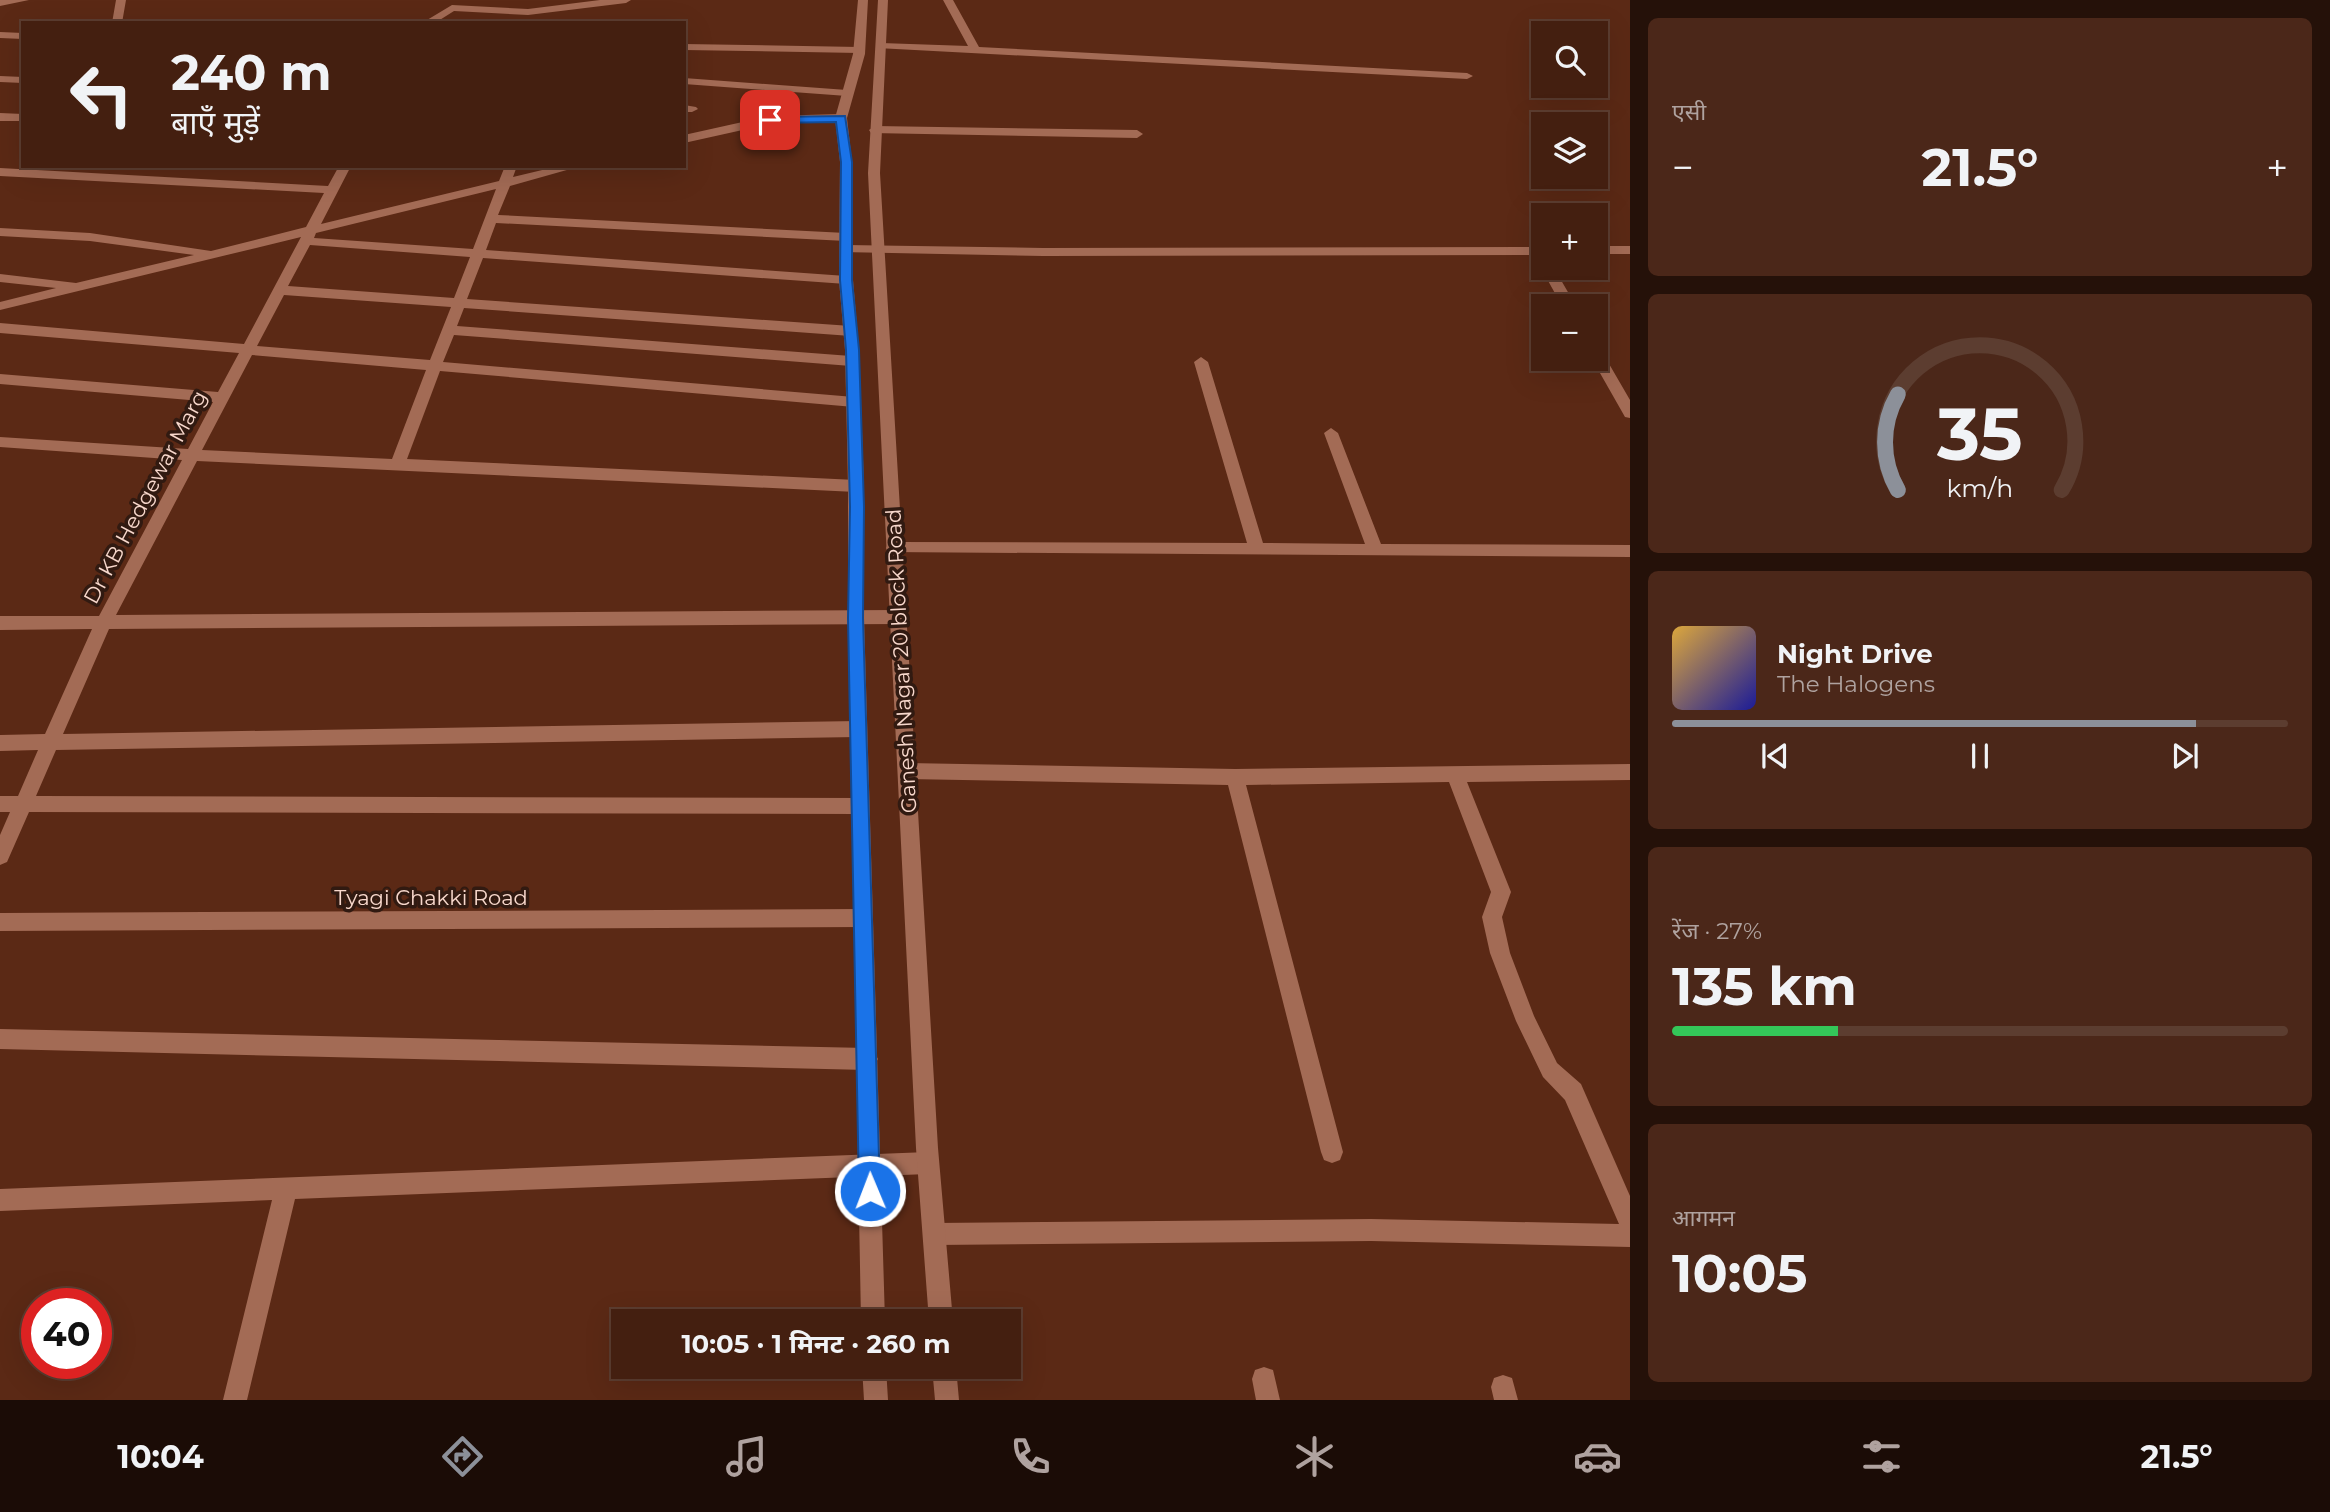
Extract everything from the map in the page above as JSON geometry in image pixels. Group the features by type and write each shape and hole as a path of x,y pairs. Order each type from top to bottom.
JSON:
{"street":[{"path":"0,3 24,0"},
{"path":"117,21 121,0"},
{"path":"430,21 455,4 528,12 626,0"},
{"name":"Ganesh Nagar 20 block Road","path":"863,0 859,50 841,118 847,175 846,280 854,402 858,729 873,1309"},
{"name":"Ganesh Nagar 20 block Road","path":"883,0 874,173 928,1163 940,1309"},
{"path":"948,0 975,50"},
{"path":"567,21 572,8"},
{"path":"0,35 21,36"},
{"path":"881,46 1467,76"},
{"path":"686,47 859,50"},
{"path":"0,79 21,80"},
{"path":"686,81 847,93"},
{"path":"0,117 21,118"},
{"path":"686,139 770,120 841,118"},
{"path":"875,130 1136,134"},
{"name":"Dr KB Hedgewar Marg","path":"0,856 26,804 104,622 344,168"},
{"path":"397,465 510,168"},
{"path":"0,306 309,235 567,168"},
{"path":"0,172 332,190"},
{"path":"491,219 846,243 880,251 1531,254"},
{"path":"0,232 90,237 217,254"},
{"path":"309,235 478,253 846,280"},
{"path":"1608,250 1630,250"},
{"path":"0,278 83,286"},
{"path":"280,290 851,331"},
{"path":"0,328 854,402"},
{"path":"449,330 851,361"},
{"path":"1201,362 1256,548"},
{"path":"1606,371 1630,414"},
{"path":"0,379 223,398"},
{"path":"1331,433 1375,549"},
{"path":"0,442 193,455 856,486"},
{"path":"894,548 1630,551"},
{"path":"0,623 898,617"},
{"path":"0,743 858,729"},
{"path":"907,771 1235,777 1630,772"},
{"path":"1455,774 1501,892 1492,917 1500,953 1526,1021 1550,1070 1573,1092 1630,1222"},
{"path":"1235,777 1332,1152"},
{"path":"0,804 860,806"},
{"name":"Tyagi Chakki Road","path":"0,922 863,918"},
{"path":"0,1039 867,1059"},
{"path":"0,1200 928,1163"},
{"path":"235,1400 286,1189"},
{"path":"934,1234 1371,1230 1630,1236"},
{"path":"875,1379 876,1400"},
{"path":"945,1379 947,1400"}],"route":[{"path":"770,120 841,118 846,162 846,280 852,350 858,548 856,618 870,1191"}]}
